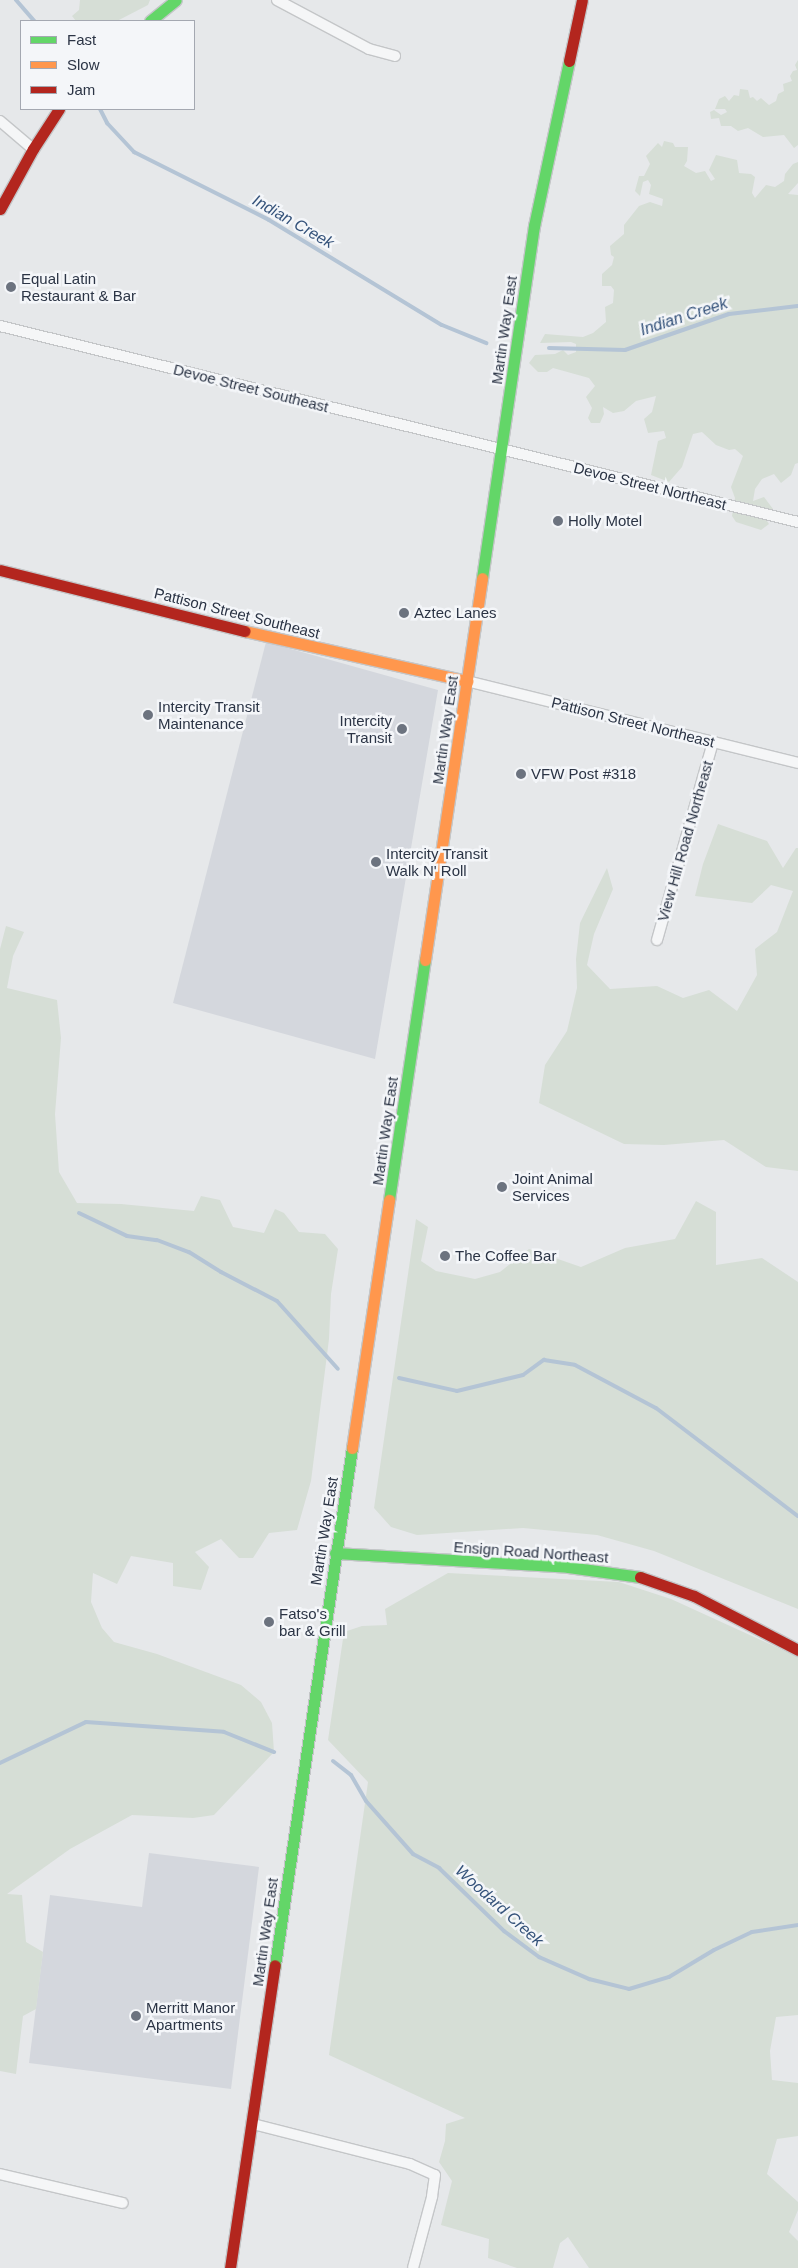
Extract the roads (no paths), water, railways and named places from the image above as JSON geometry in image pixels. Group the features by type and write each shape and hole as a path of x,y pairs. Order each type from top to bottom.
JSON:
{"main road":[{"path":"151,20 176,0"},
{"name":"Martin Way East","path":"230,2268 253,2124 335,1553 502,450 534,226 582,0"},
{"path":"0,209 33,149 58,110"},
{"name":"Pattison Street Southeast","path":"0,570 272,638 467,681"},
{"name":"Ensign Road Northeast","path":"335,1553 425,1560 568,1567 636,1576 694,1596 798,1650"}],"street":[{"path":"278,0 369,49 395,56"},
{"path":"0,121 33,149"},
{"name":"Devoe Street Southeast","path":"0,326 502,450"},
{"name":"Devoe Street Northeast","path":"502,450 798,522"},
{"name":"Pattison Street Northeast","path":"467,681 798,763"},
{"name":"View Hill Road Northeast","path":"657,940 713,742"},
{"path":"253,2124 410,2164 435,2175 432,2197 413,2268"},
{"path":"0,2174 123,2203"}],"waterway":[{"name":"Indian Creek","path":"16,0 33,20"},
{"name":"Indian Creek","path":"100,110 107,123 134,152 269,220 442,325 486,343"},
{"name":"Indian Creek","path":"549,348 625,350 729,314 798,306"},
{"path":"79,1213 127,1236 157,1240 189,1252 221,1272 277,1301 338,1369"},
{"path":"399,1378 457,1391 523,1375 544,1360 575,1365 656,1408 798,1516"},
{"name":"Woodard Creek","path":"0,1763 86,1722 224,1732 274,1752"},
{"name":"Woodard Creek","path":"333,1761 351,1775 366,1801 413,1854 439,1868 504,1931 539,1957 589,1979 629,1989 669,1977 714,1950 752,1932 798,1925"}],"place":[{"name":"Equal Latin Restaurant & Bar","path":"11,287"},
{"name":"Holly Motel","path":"558,521"},
{"name":"Aztec Lanes","path":"404,613"},
{"name":"Intercity Transit Maintenance","path":"148,715"},
{"name":"Intercity Transit","path":"402,729"},
{"name":"VFW Post #318","path":"521,774"},
{"name":"Intercity Transit Walk N' Roll","path":"376,862"},
{"name":"Joint Animal Services","path":"502,1187"},
{"name":"The Coffee Bar","path":"445,1256"},
{"name":"Fatso's bar & Grill","path":"269,1622"},
{"name":"Merritt Manor Apartments","path":"136,2016"}]}
